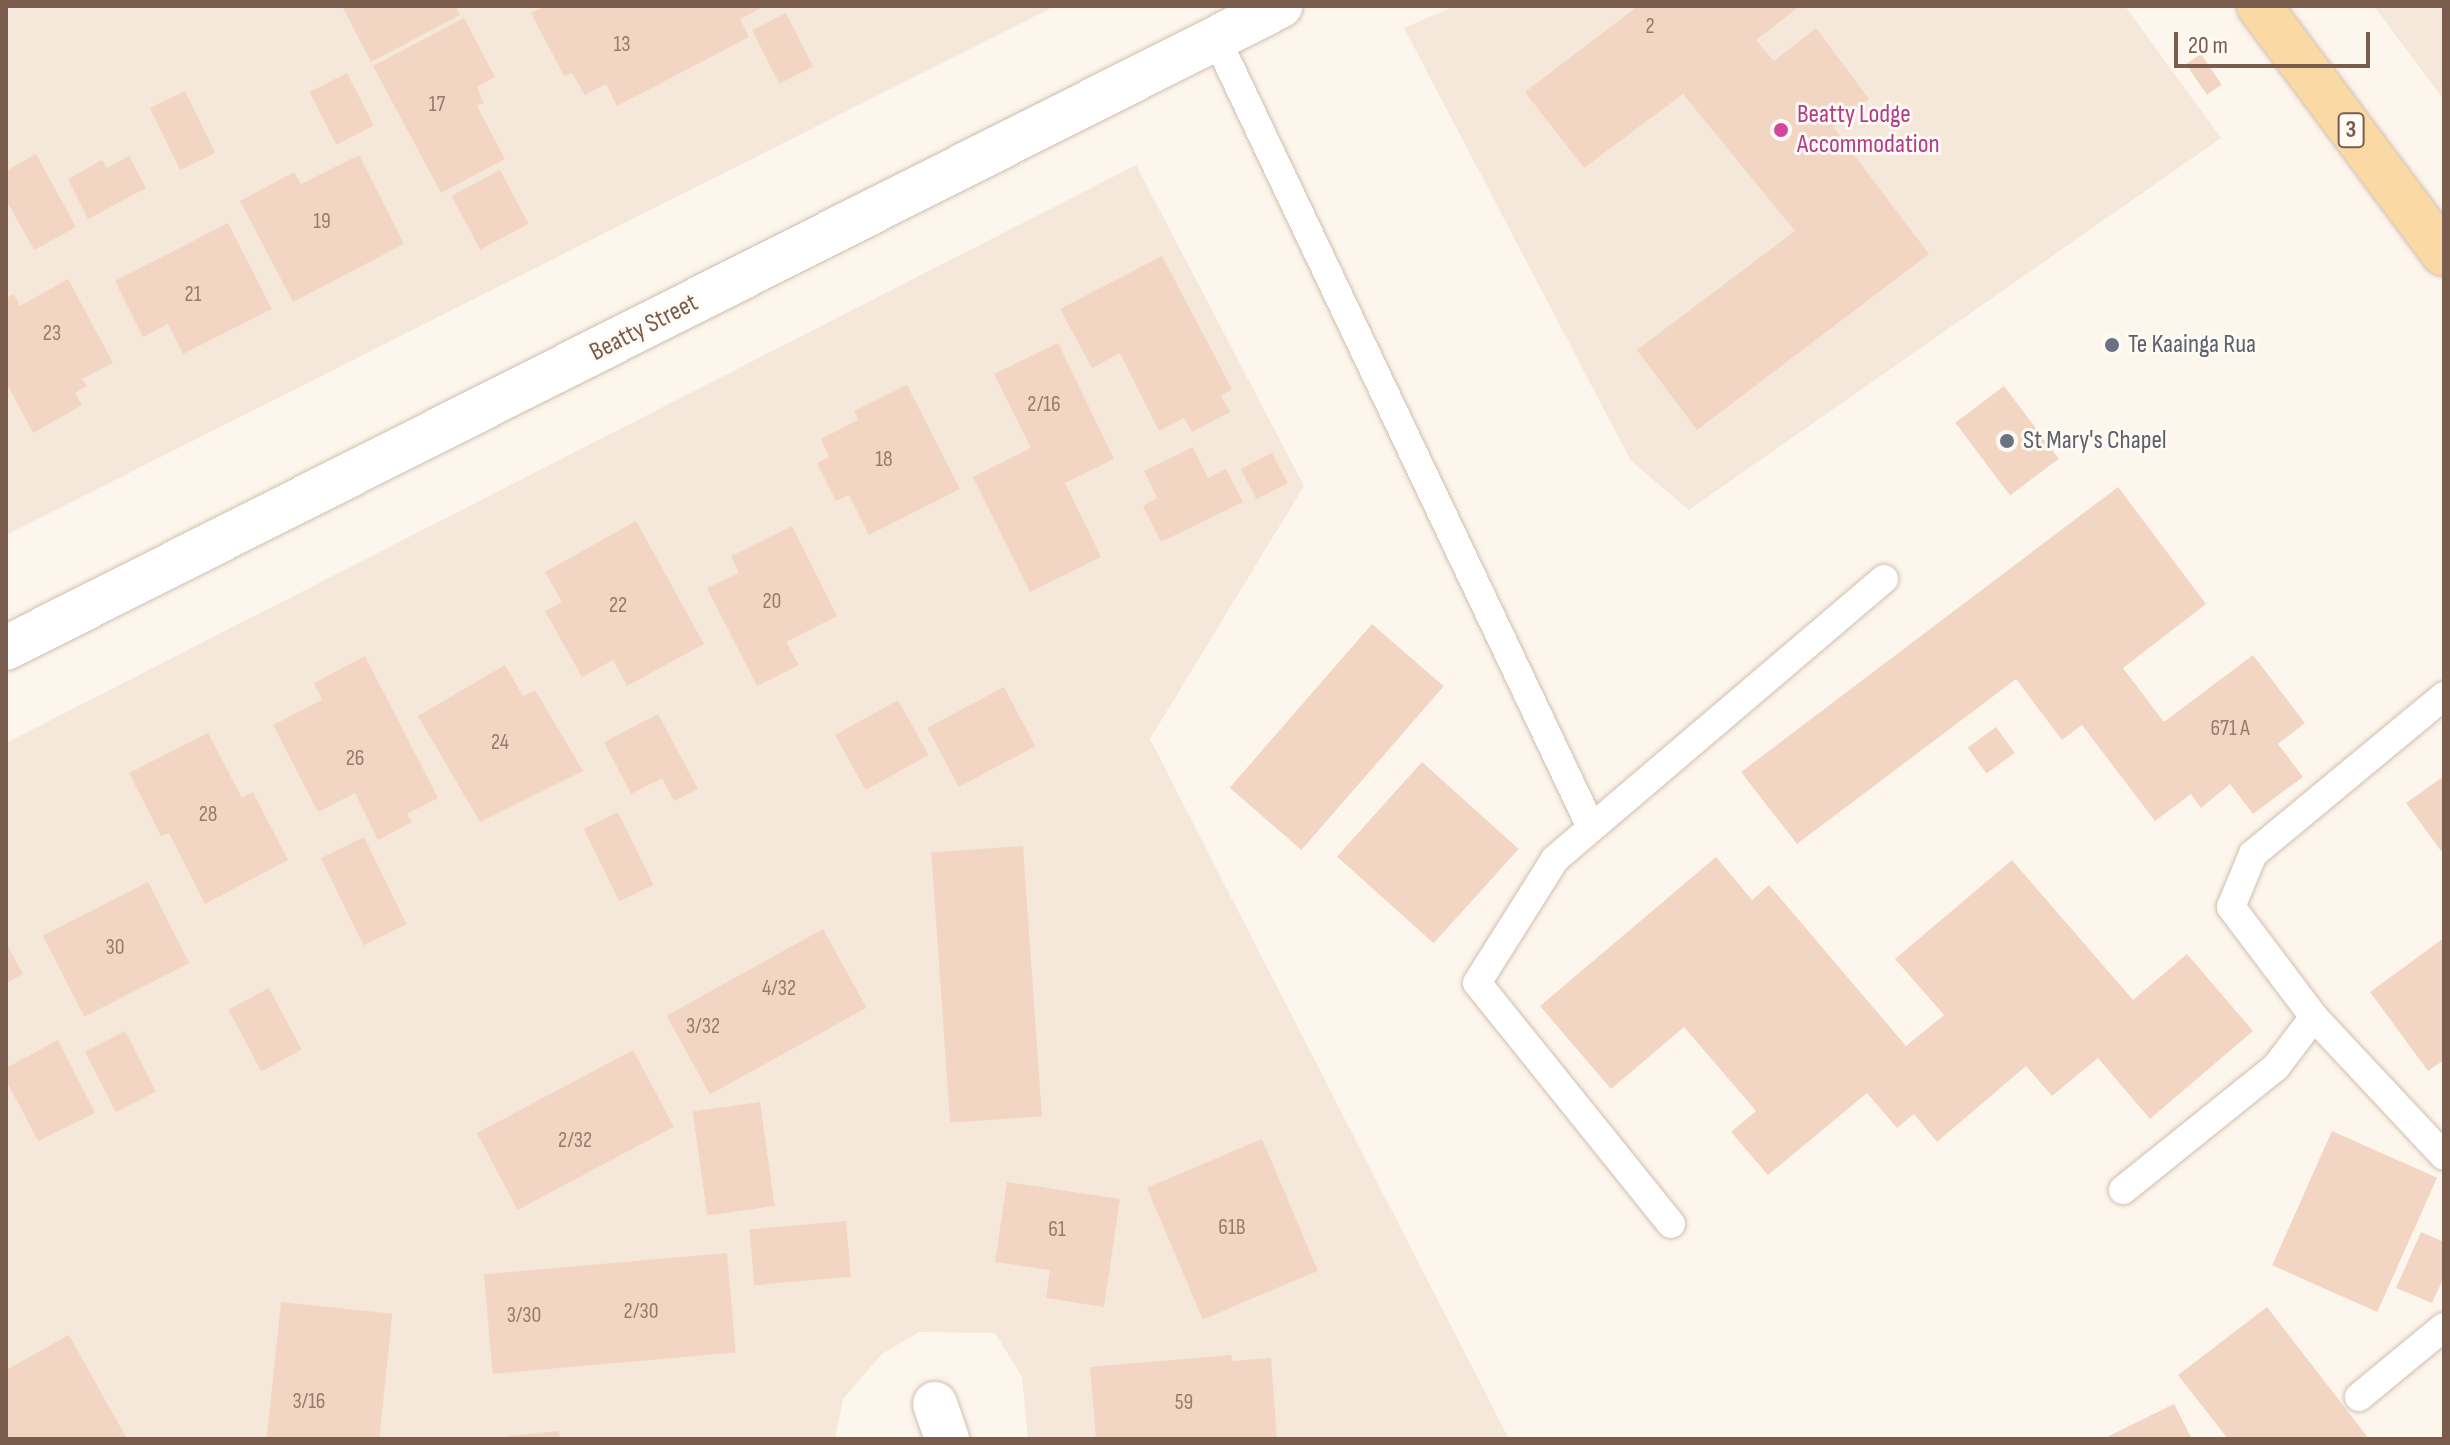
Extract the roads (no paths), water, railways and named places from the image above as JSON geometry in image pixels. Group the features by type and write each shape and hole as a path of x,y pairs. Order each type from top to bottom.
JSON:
{"main road":[{"name":"3","path":"2259,6 2444,254"}],"street":[{"name":"Beatty Street","path":"6,648 1280,6"}],"lane":[{"path":"1217,40 1590,825"},
{"path":"1671,1224 1477,983 1555,859 1590,825 1884,579"},
{"path":"2444,696 2253,854 2231,907 2314,1017 2444,1156"},
{"path":"2123,1190 2276,1067 2314,1017"},
{"path":"2359,1397 2444,1327"}],"place":[{"name":"Beatty Lodge Accommodation","path":"1781,130"},
{"name":"Te Kaainga Rua","path":"2112,345"},
{"name":"St Mary's Chapel","path":"2007,441"}]}
